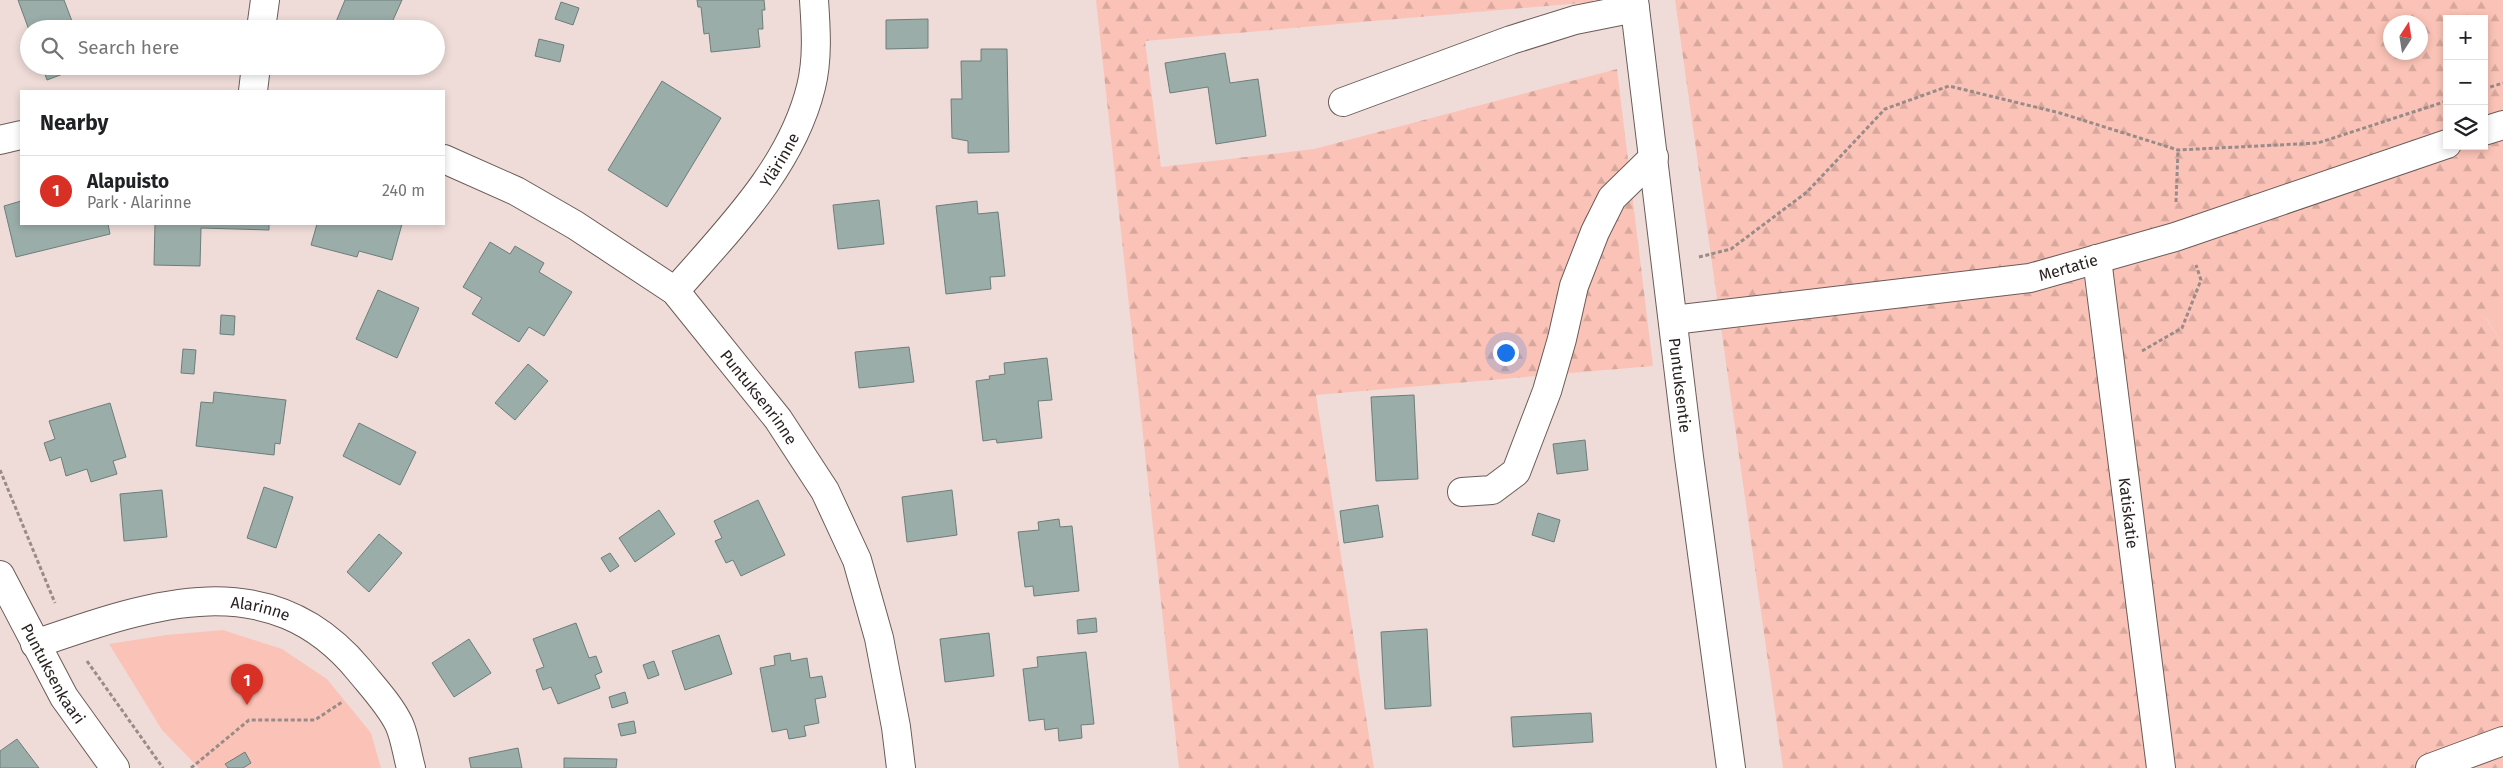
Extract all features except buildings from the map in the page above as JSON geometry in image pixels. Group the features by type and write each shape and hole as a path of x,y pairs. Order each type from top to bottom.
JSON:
{"street":[{"path":"262,20 265,0"},
{"name":"Ylärinne","path":"675,291 733,224 773,171 799,125 811,86 816,39 814,0"},
{"path":"1343,102 1511,40 1635,4"},
{"name":"Puntuksentie","path":"1635,4 1673,320 1731,768"},
{"path":"253,90 255,75"},
{"path":"2488,130 2503,125"},
{"path":"0,140 20,134"},
{"name":"Mertatie","path":"1673,320 2030,278 2175,237 2443,145"},
{"path":"1462,492 1492,490 1516,472 1547,391 1574,286 1595,232 1612,198 1654,157"},
{"name":"Puntuksenrinne","path":"445,159 516,191 567,220 675,291 778,419 825,491 857,560 874,621 896,727 901,768"},
{"name":"Katiskatie","path":"2097,259 2161,768"},
{"name":"Puntuksenkaari","path":"0,575 64,697 115,768"},
{"name":"Alarinne","path":"35,644 134,612 187,602 224,601 264,605 299,619 342,649 370,683 399,724 411,768"},
{"path":"2430,768 2503,741"}],"path":[{"path":"2488,88 2503,83"},
{"path":"1666,264 1731,249 1807,192 1885,109 1949,86 2060,113 2178,150 2318,143 2443,102"},
{"path":"192,768 249,720 315,720 370,683"}],"green space":[{"path":"1096,0 1593,0 1593,2 1145,41 1161,167 1314,149 1617,69 1653,366 1316,395 1374,768 1179,768"},
{"path":"1675,0 2503,0 2503,308 2485,317 2503,345 2503,768 1783,768"},
{"path":"2503,308 2503,345 2485,316"},
{"path":"223,630 282,649 327,679 371,733 381,768 199,768 162,730 109,644 166,635"}],"place":[{"name":"Alapuisto","path":"247,705"}]}
